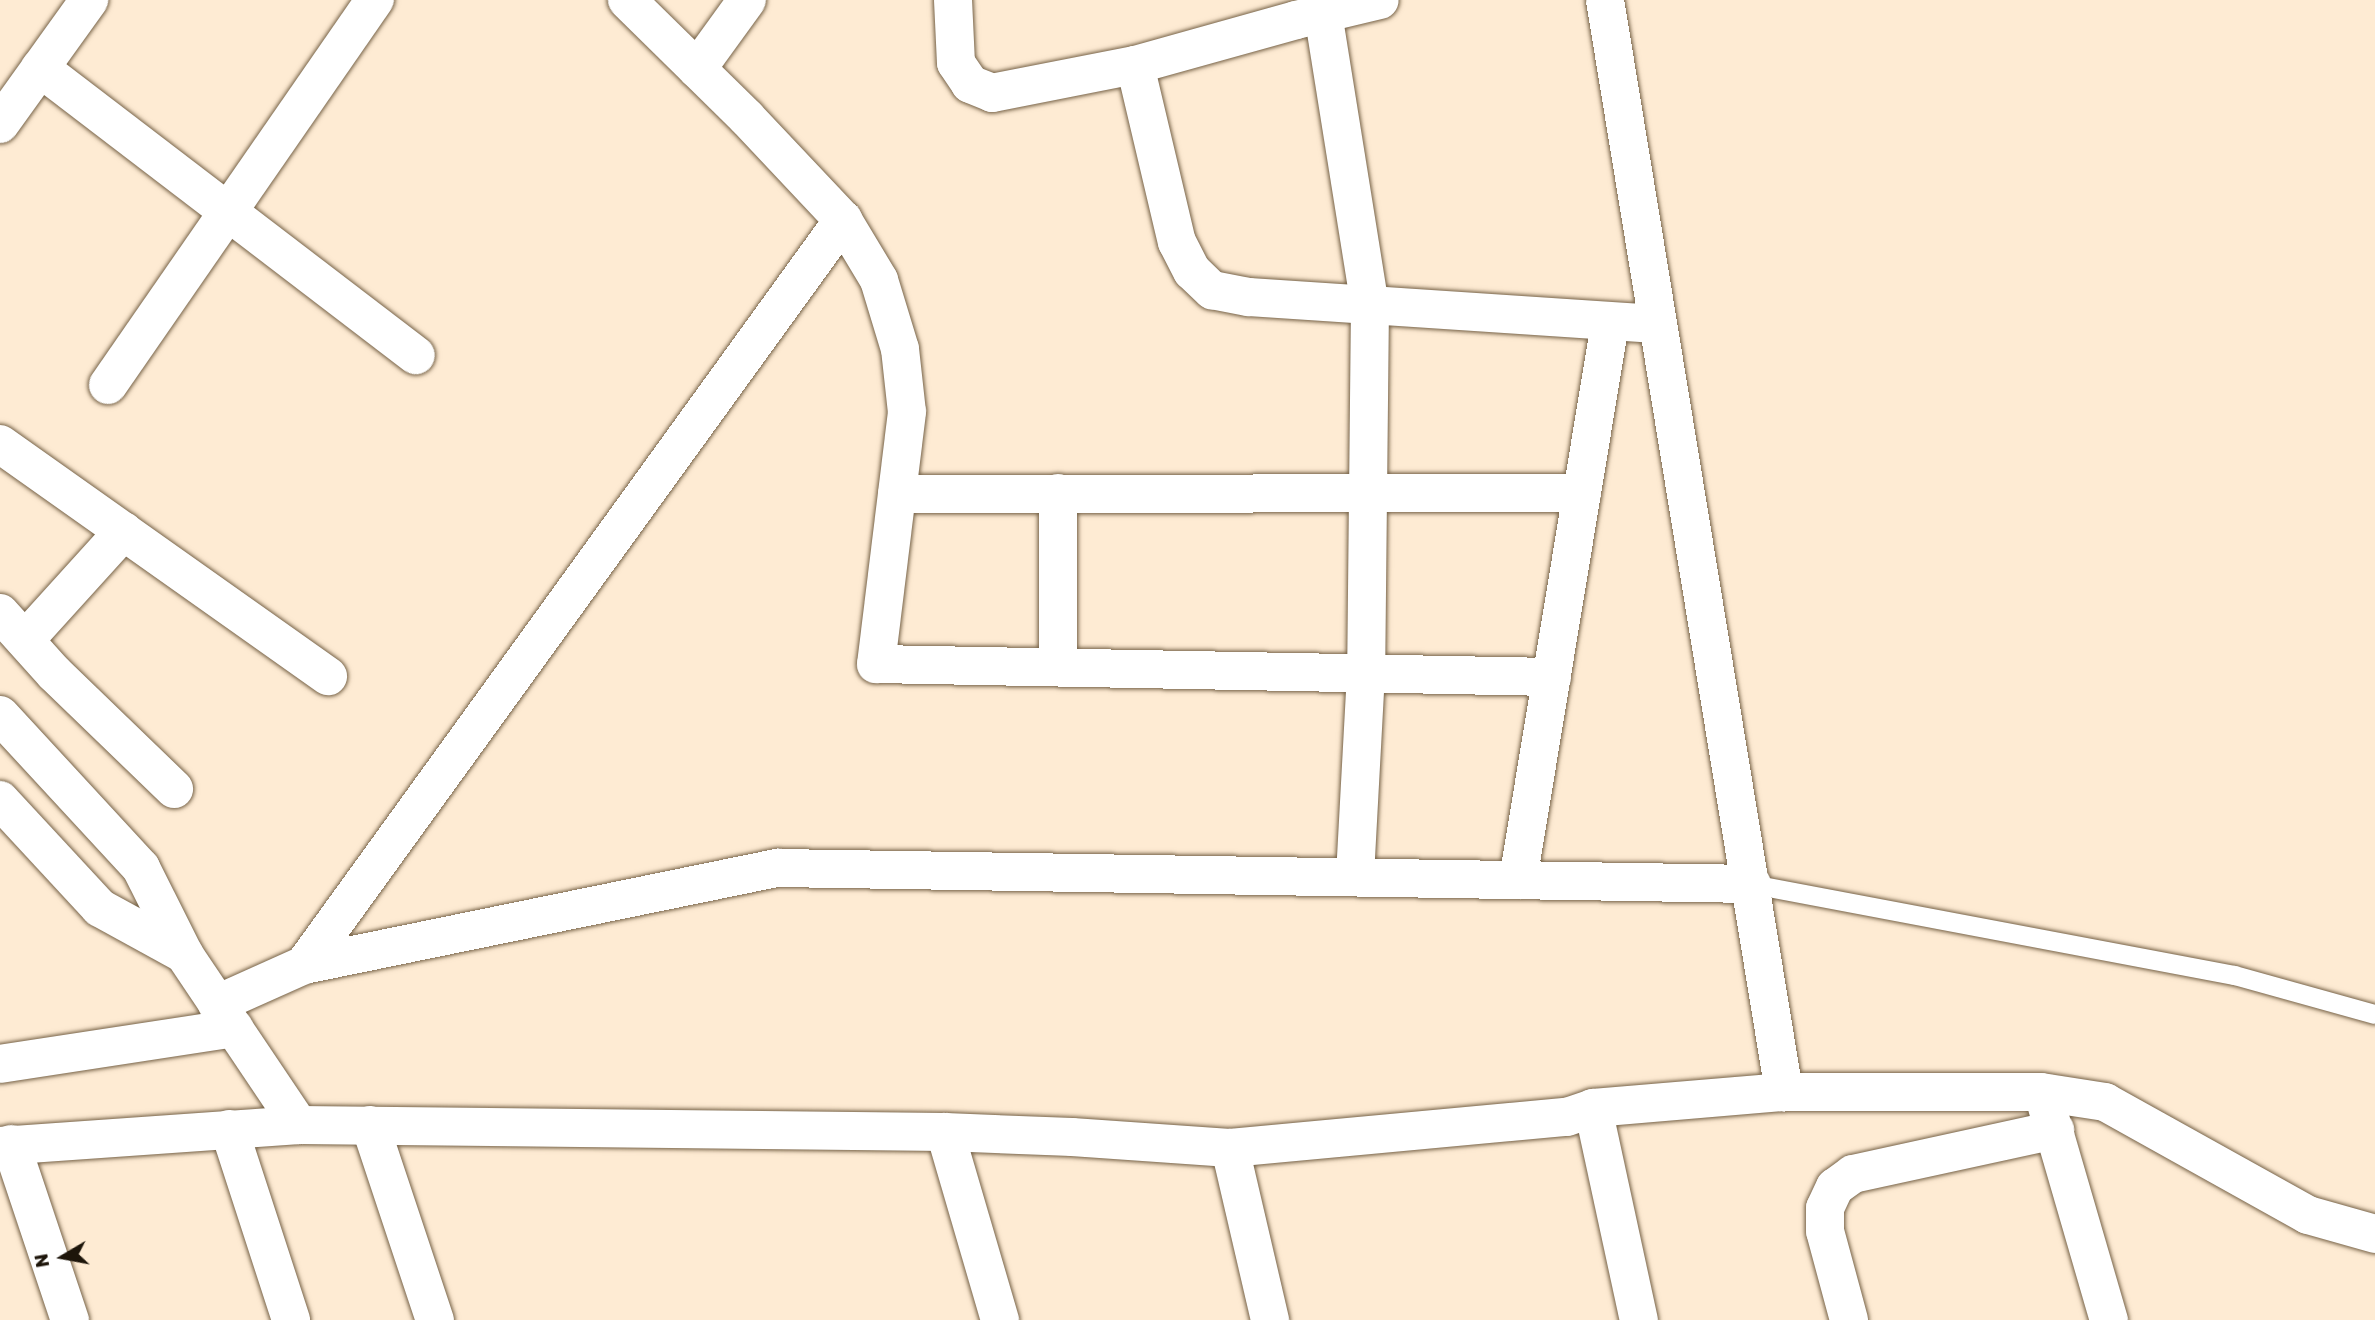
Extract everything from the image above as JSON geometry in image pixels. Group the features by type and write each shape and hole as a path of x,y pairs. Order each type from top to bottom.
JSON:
{"street":[{"path":"0,124 89,0"},
{"path":"108,384 374,0"},
{"path":"627,0 698,69 843,220 879,280 900,349 907,412 876,664 1552,677"},
{"path":"698,69 747,0"},
{"path":"953,0 956,63 970,84 992,93 1135,65 1380,0"},
{"path":"1605,0 1656,324 1752,884 1784,1091"},
{"path":"1323,13 1370,304 1366,493 1367,673 1355,877"},
{"path":"1135,65 1177,242 1192,271 1212,290 1249,297 1656,324"},
{"path":"40,68 416,355"},
{"path":"0,1063 226,1016 303,965 843,220"},
{"path":"1518,880 1610,323"},
{"path":"0,444 328,676"},
{"path":"1058,493 1058,667"},
{"path":"897,494 1582,493"},
{"path":"124,531 13,626 174,789"},
{"path":"0,715 141,868 184,954 299,1125"},
{"path":"0,800 100,908 184,954"},
{"path":"303,965 778,869 1752,884"},
{"path":"70,1320 6,1145 299,1125 370,1125 945,1132 1072,1137 1230,1149 1567,1117 1593,1108 1784,1091 2041,1092 2105,1102 2308,1215 2375,1234"},
{"path":"2041,1092 2055,1130 2109,1320"},
{"path":"1593,1108 1639,1320"},
{"path":"370,1125 435,1320"},
{"path":"229,1129 291,1320"},
{"path":"1849,1320 1825,1231 1825,1208 1835,1187 1853,1174 2055,1130"},
{"path":"945,1132 1000,1320"},
{"path":"1230,1149 1270,1320"}],"lane":[{"path":"1752,884 2234,975 2375,1014"}]}
